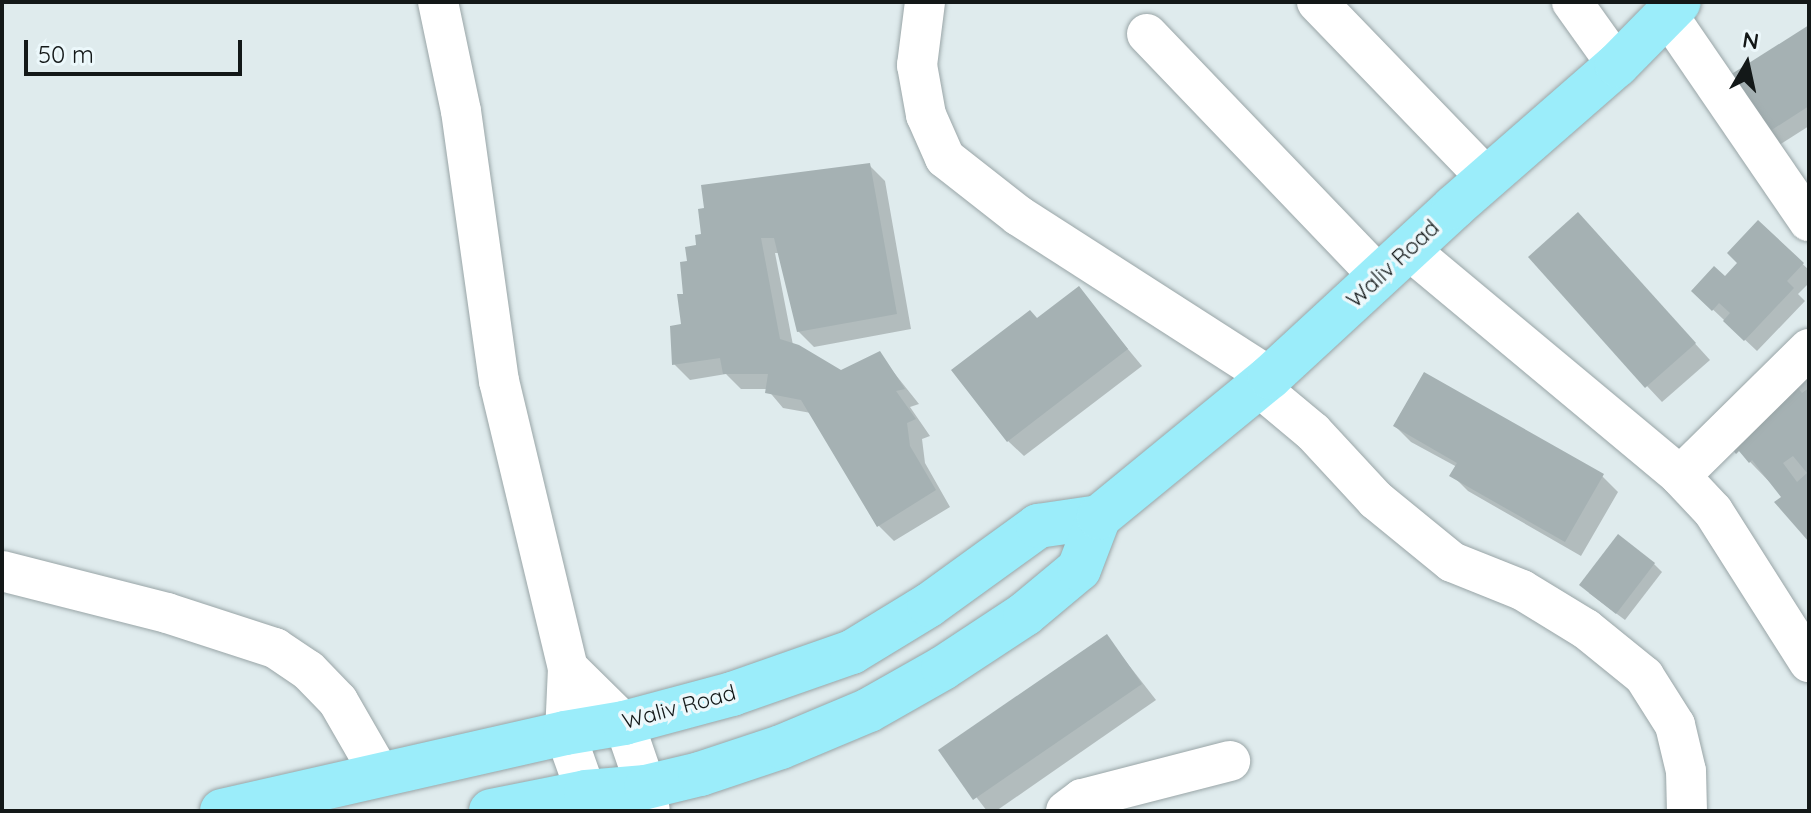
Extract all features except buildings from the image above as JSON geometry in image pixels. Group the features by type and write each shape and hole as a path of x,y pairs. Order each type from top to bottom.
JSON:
{"main road":[{"name":"Waliv Road","path":"491,811 648,799 700,774 781,747 869,710 943,668 1025,614 1079,569 1099,517 1264,382 1487,178 1617,65 1673,8"},
{"name":"Waliv Road","path":"222,811 565,733 624,723 732,694 852,652 929,605 1038,526 1099,517"}],"street":[{"path":"438,2 461,111 499,381 568,668 565,733 592,802"},
{"path":"925,2 917,65 926,115 945,158 1019,216 1264,382 1376,500 1452,562 1522,590 1586,629 1644,676 1675,725 1686,771 1687,811"},
{"path":"1317,2 1487,178"},
{"path":"1572,2 1617,65"},
{"path":"1673,8 1809,221"},
{"path":"1147,34 1394,263 1680,476 1713,511 1809,662"},
{"path":"1680,476 1809,349"},
{"path":"2,571 167,613 275,648 308,670 338,701 380,774"},
{"path":"568,668 624,723 648,799"},
{"path":"1066,811 1082,799 1230,761"}]}
